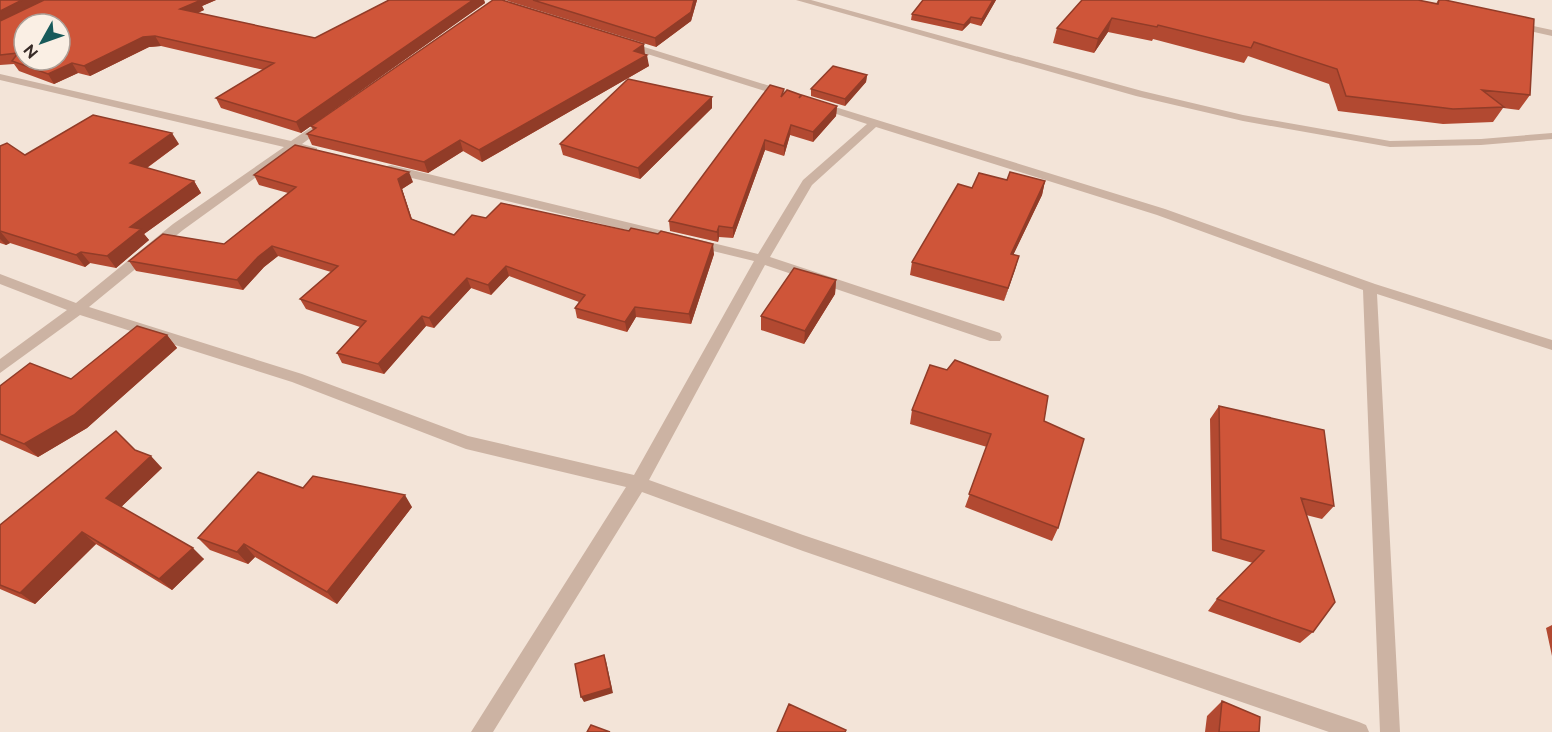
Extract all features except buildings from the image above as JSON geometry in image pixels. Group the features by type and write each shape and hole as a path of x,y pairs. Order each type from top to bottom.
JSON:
{"street":[{"path":"801,0 1140,94 1243,118 1390,144 1481,142 1552,136"},
{"path":"1509,24 1552,33"},
{"path":"618,42 1161,212 1370,287 1552,345"},
{"path":"0,77 329,154"},
{"path":"0,367 78,309 178,227 295,146 336,114"},
{"path":"481,732 638,483 762,259 807,183 875,122"},
{"path":"375,165 762,259 995,338"},
{"path":"0,279 78,309 297,378 466,442 638,483 803,543 1359,732"},
{"path":"1370,287 1390,732"}]}
